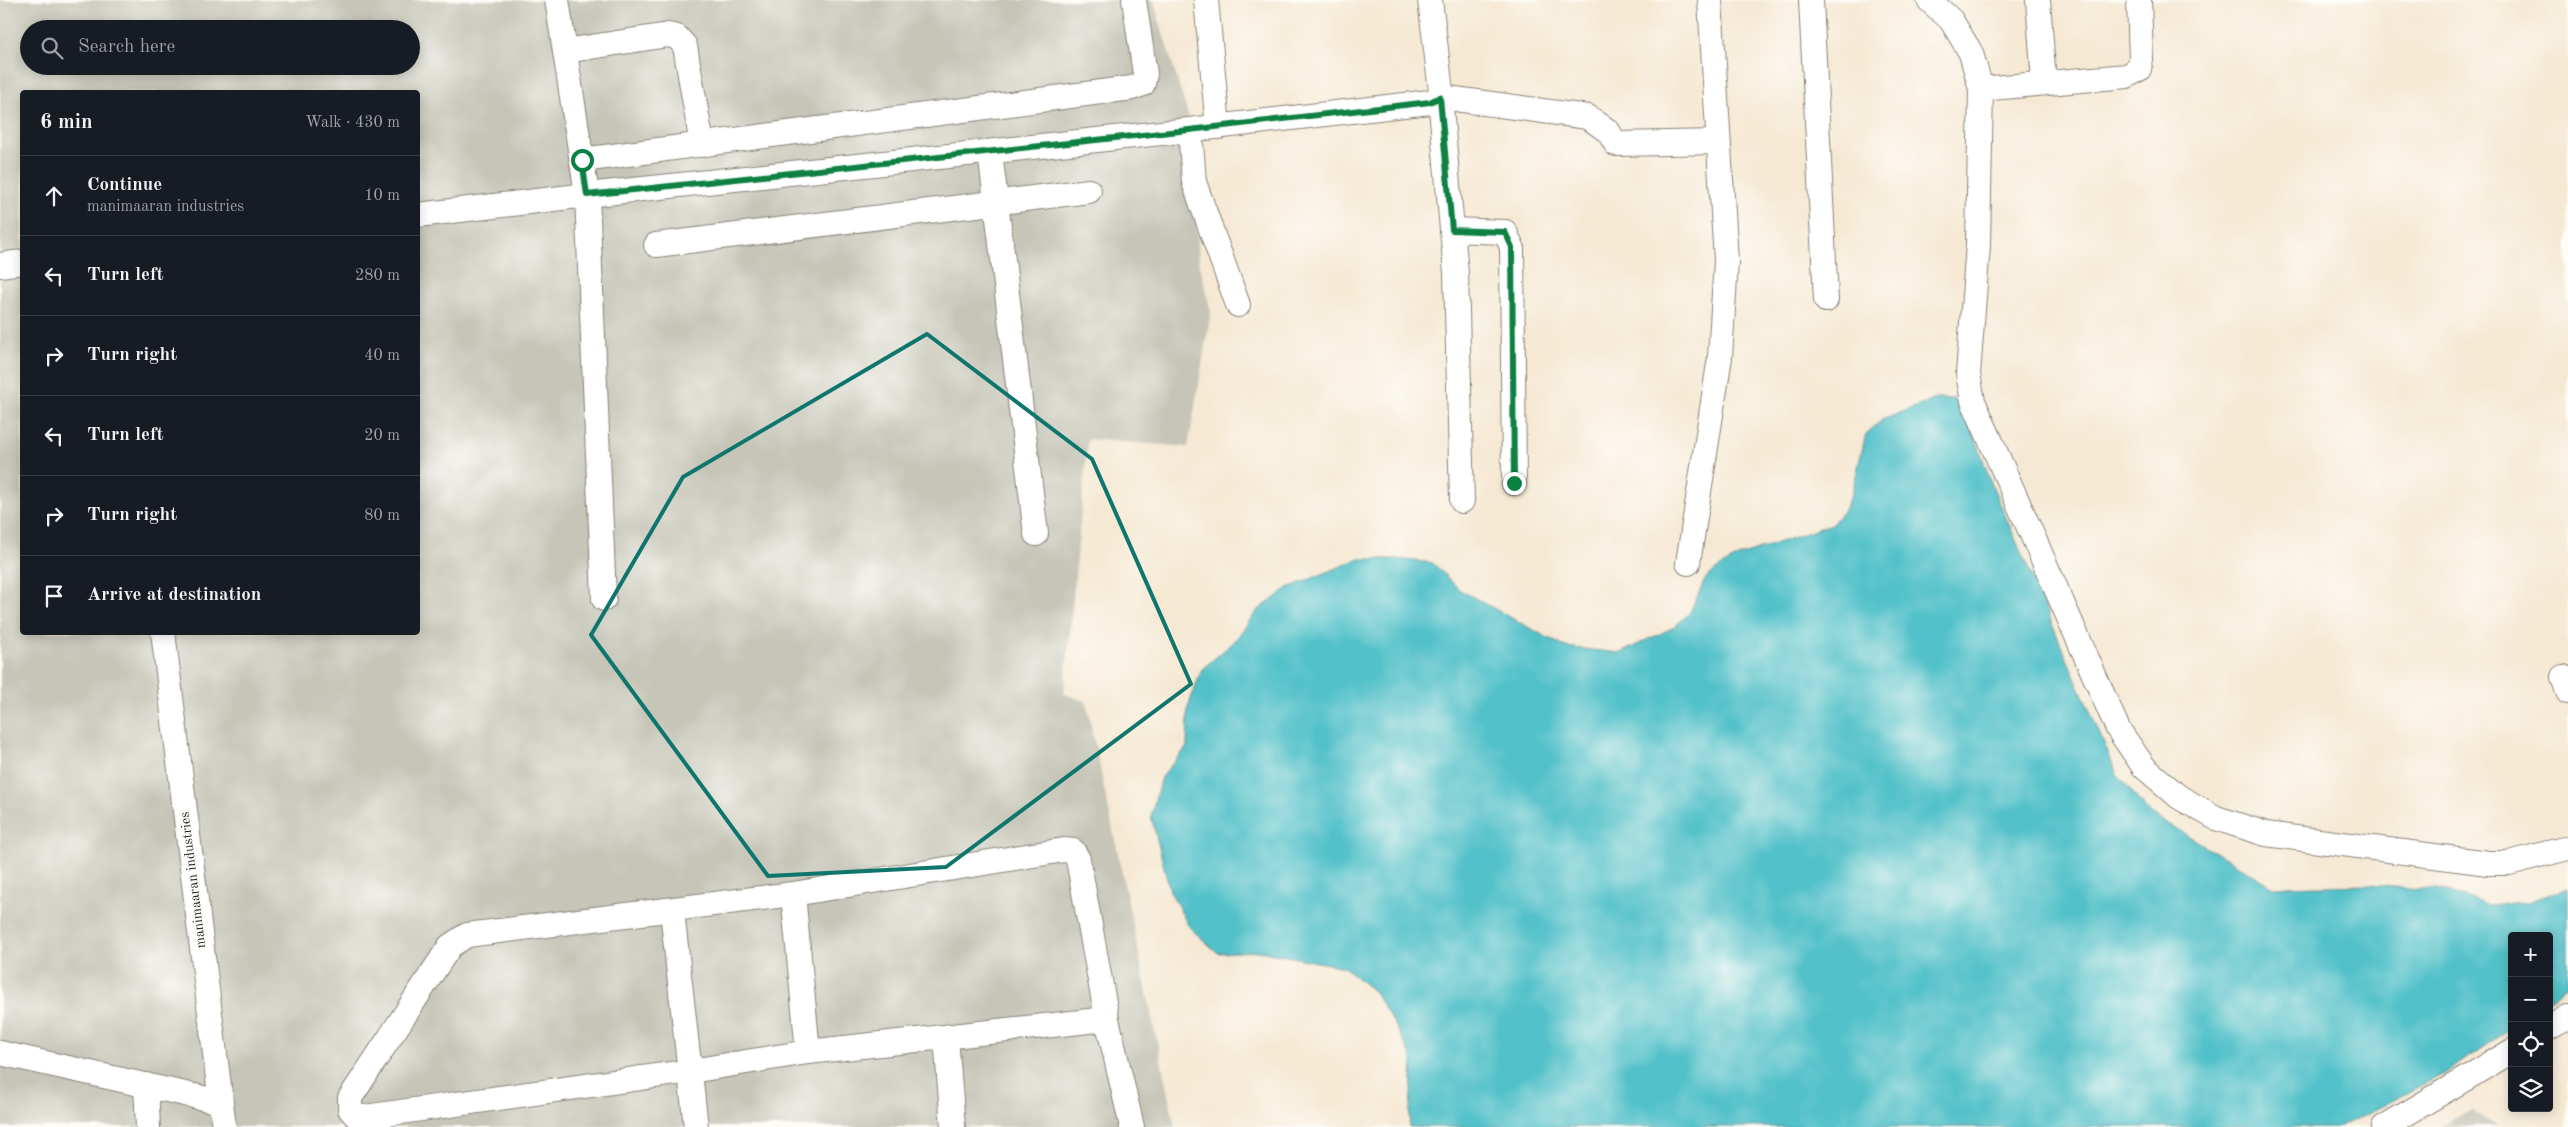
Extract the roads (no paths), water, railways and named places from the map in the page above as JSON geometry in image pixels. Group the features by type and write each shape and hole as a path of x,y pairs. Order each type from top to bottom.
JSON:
{"street":[{"path":"557,0 587,195 604,599"},
{"path":"582,160 1132,88 1143,84 1145,74 1134,0"},
{"path":"1206,0 1218,127"},
{"path":"1430,0 1440,82 1456,283 1462,501"},
{"path":"1688,563 1720,358 1726,261 1710,0"},
{"path":"1812,0 1826,300"},
{"path":"1929,0 1951,20 1972,53 1981,89 1978,245 1968,374 1973,400 2118,729 2144,767 2179,797 2216,818 2266,834 2488,863 2509,863 2568,848"},
{"path":"2038,0 2044,84"},
{"path":"1981,89 2127,76 2138,69 2141,59 2139,0"},
{"path":"565,51 668,35 677,37 685,46 702,145"},
{"path":"420,215 1218,127 1430,102 1440,97 1588,116 1608,131 1616,144 1718,142"},
{"path":"1190,130 1194,182 1238,306"},
{"path":"990,152 1036,534"},
{"path":"656,245 1090,191"},
{"path":"1452,230 1505,232 1509,237 1512,247 1514,483"},
{"path":"0,265 20,262"},
{"name":"manimaaran industries","path":"163,635 224,1127"},
{"path":"1107,1019 808,1052 691,1071 358,1118 350,1109 350,1098 450,946 457,939 467,935 793,894 1064,850 1073,851 1078,859 1107,1019 1132,1127"},
{"path":"793,894 808,1052"},
{"path":"672,910 696,1127"},
{"path":"2553,1026 2568,1017"},
{"path":"946,1037 953,1127"},
{"path":"0,1053 221,1102"},
{"path":"2384,1127 2508,1053"},
{"path":"146,1085 148,1127"}],"water":[{"path":"1936,399 1955,399 1967,415 1992,485 2117,774 2147,811 2274,887 2368,885 2447,891 2487,905 2528,902 2568,888 2568,985 2553,996 2553,932 2508,932 2508,1030 2446,1073 2340,1127 1409,1127 1413,1060 1395,1025 1374,992 1344,967 1259,951 1218,953 1189,927 1170,891 1151,816 1161,777 1187,747 1188,707 1202,669 1234,642 1257,611 1288,588 1359,559 1397,559 1433,563 1460,590 1565,647 1620,653 1674,627 1689,614 1706,578 1722,566 1740,556 1832,524 1844,510 1852,492 1866,434 1882,420"}]}
